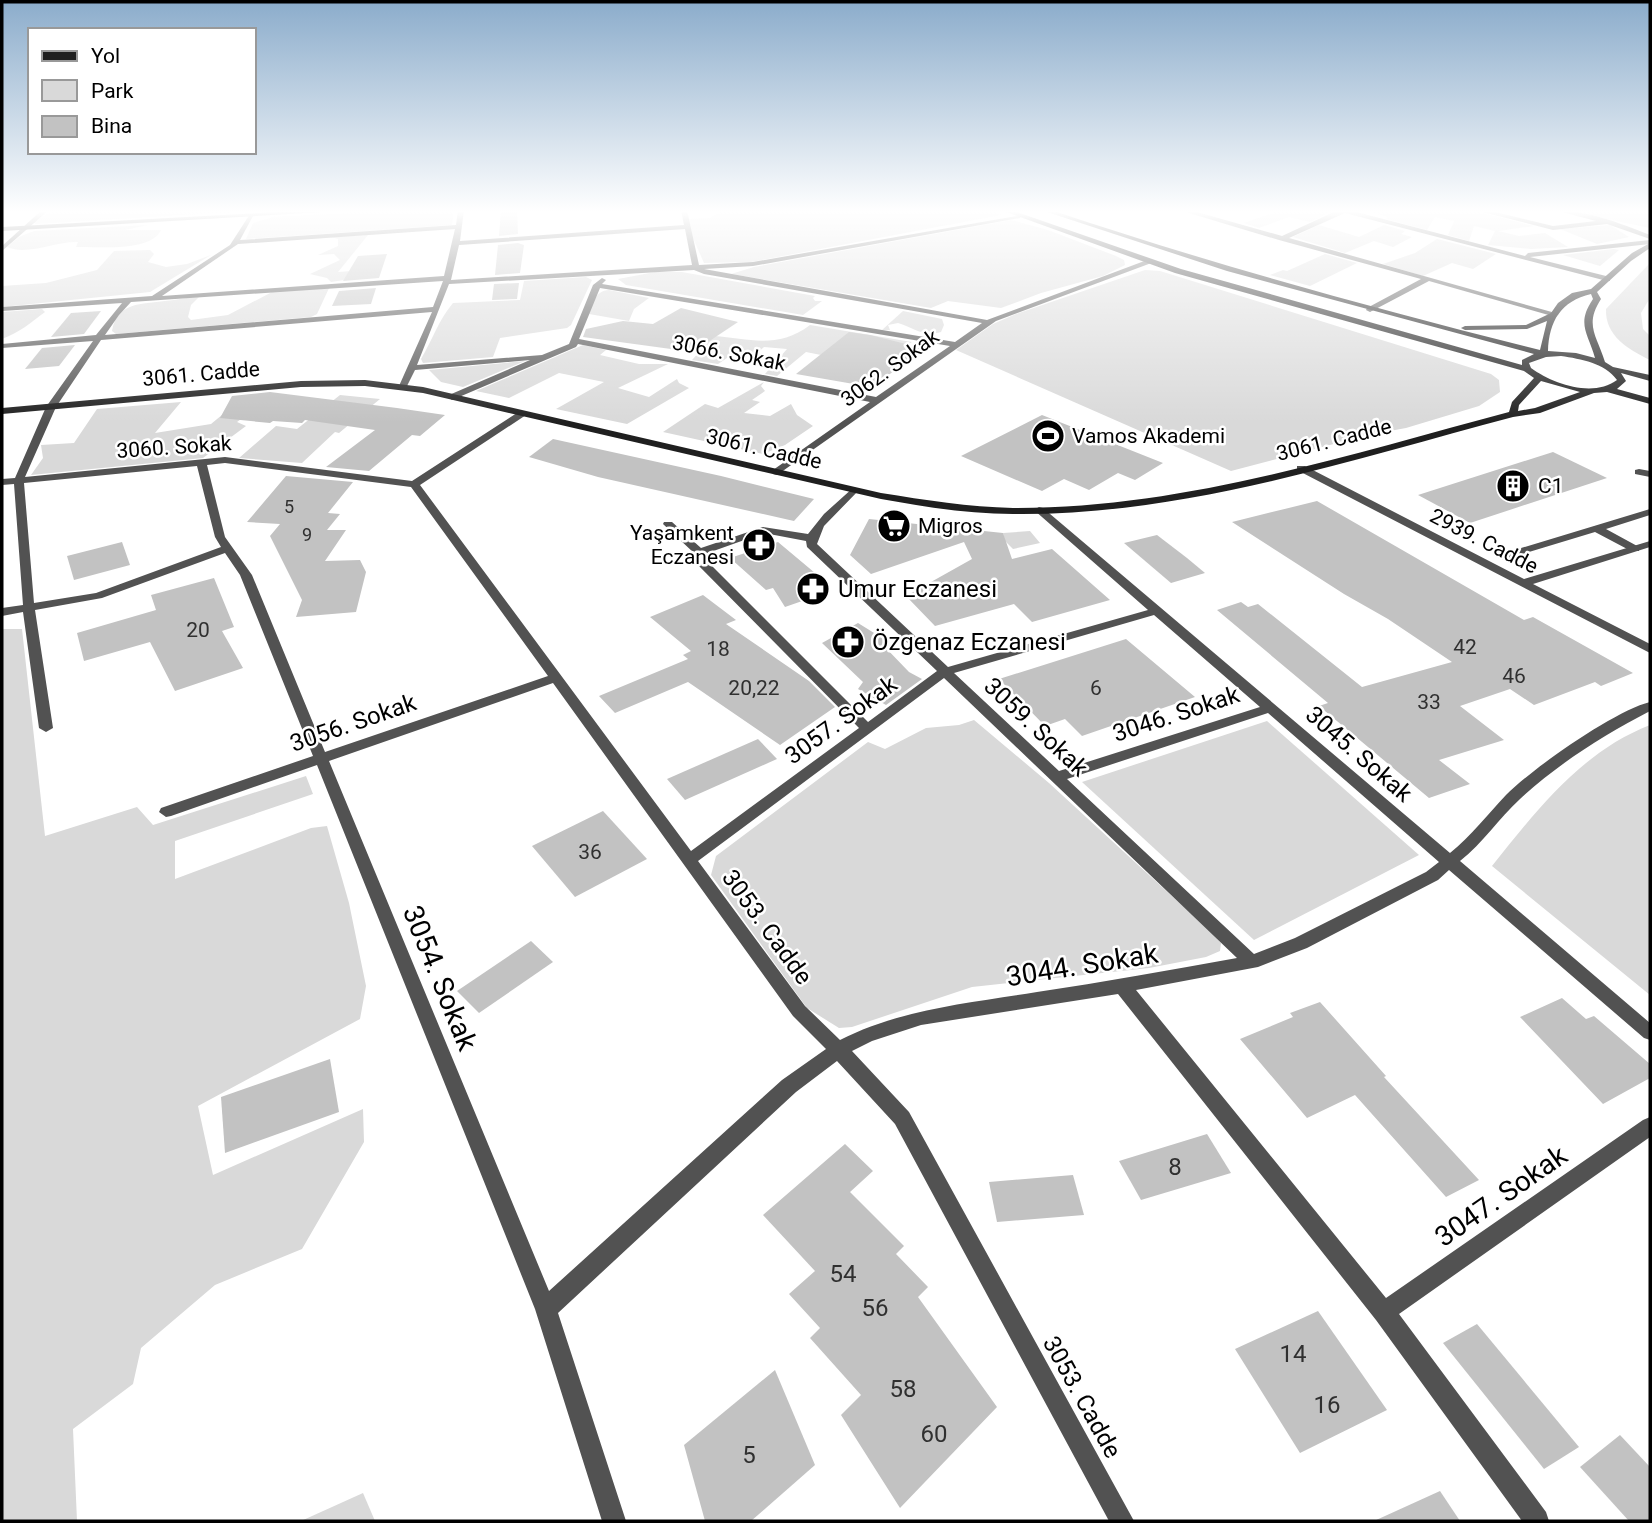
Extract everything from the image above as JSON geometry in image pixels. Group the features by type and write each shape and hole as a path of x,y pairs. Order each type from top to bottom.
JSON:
{"street":[{"path":"153,298 178,281"},
{"path":"2,309 429,281"},
{"path":"403,386 447,281"},
{"path":"452,397 573,345 597,285 603,281"},
{"path":"743,281 987,322"},
{"name":"3062. Sokak","path":"777,472 987,322 1098,281"},
{"path":"1217,281 1527,369 1539,378 1565,387 1608,389 1650,401"},
{"path":"1268,281 1434,327 1544,354 1573,356 1650,378"},
{"path":"1370,310 1423,281"},
{"path":"1435,281 1555,314"},
{"path":"1434,327 1520,328 1555,314 1572,298 1592,292 1605,281"},
{"path":"597,285 954,344"},
{"path":"1592,292 1597,299 1586,315 1586,325 1601,363"},
{"path":"46,728 29,609 19,480 51,407 116,313 130,299"},
{"path":"2,346 435,309"},
{"path":"1544,354 1544,342 1555,314"},
{"name":"3066. Sokak","path":"575,341 876,400"},
{"path":"1527,369 1527,359 1544,354"},
{"path":"411,368 552,356"},
{"path":"1608,389 1622,381 1612,369"},
{"path":"1513,414 1515,404 1539,378"},
{"name":"3061. Cadde","path":"2,411 301,384 365,383 403,386 854,490 956,507 1038,510 1161,497 1301,468 1513,414 1538,411 1594,390"},
{"path":"414,484 523,414"},
{"name":"3060. Sokak","path":"2,482 201,462 251,462 414,484"},
{"name":"3054. Sokak","path":"201,462 216,529 226,549 246,575 546,1309 614,1521"},
{"name":"2939. Cadde","path":"1301,468 1650,649"},
{"path":"1639,472 1650,474"},
{"name":"3053. Cadde","path":"414,484 799,1011 902,1118 1122,1521"},
{"path":"699,552 762,530 810,538 854,490"},
{"name":"3045. Sokak","path":"1038,510 1650,1033"},
{"path":"1502,557 1650,512"},
{"path":"668,524 699,552 700,561 867,730"},
{"path":"1596,528 1635,549"},
{"name":"3059. Sokak","path":"810,538 811,545 1252,962"},
{"path":"1524,583 1650,544"},
{"path":"2,612 98,596 226,549"},
{"name":"3057. Sokak","path":"689,860 944,672 1156,611"},
{"name":"3056. Sokak","path":"166,813 556,678"},
{"name":"3044. Sokak","path":"546,1309 789,1086 838,1050 867,1035 921,1018 1252,962 1329,930 1409,890 1451,863 1507,803 1560,759 1609,727 1650,706"},
{"name":"3046. Sokak","path":"1056,777 1270,708"},
{"path":"1122,986 1384,1312 1537,1521"},
{"name":"3047. Sokak","path":"1384,1312 1650,1126"}],"green space":[{"path":"168,281 150,292 2,307 2,286"},
{"path":"524,281 591,281 571,325 567,328 500,338 493,357 423,363 421,359 439,323 453,303 520,300"},
{"path":"621,281 732,281 815,296 815,301 822,301 803,315 626,285"},
{"path":"773,281 1084,281 1001,308 948,301 931,308"},
{"path":"1113,281 1192,281 1491,374 1499,380 1500,392 1479,406 1406,428 1368,435 1231,471 956,350 993,324"},
{"path":"1292,281 1320,281 1310,286"},
{"path":"1633,281 1650,281 1650,298 1641,313 1643,329 1650,336 1650,360 1619,340 1609,327 1606,309"},
{"path":"330,286 317,314 311,317 116,334 112,331 119,314 139,304 199,297 191,305 188,317 191,320 228,315 272,292"},
{"path":"609,290 649,298 634,309 629,321 589,314 598,295"},
{"path":"42,309 45,312 19,331 2,339 2,312"},
{"path":"903,311 942,319 944,325 941,332 924,333 898,323 888,325 890,330 882,330"},
{"path":"810,325 912,342 876,366 806,352 777,376 765,374 787,349 764,347 756,354 733,354 718,364 692,360 714,336 775,340"},
{"path":"583,345 606,350 600,355 639,364 668,364 618,388 649,397 677,379 689,388 627,424 556,409 604,382 559,373 509,398 476,391"},
{"path":"525,361 463,387 441,382 429,370"},
{"path":"764,382 761,386 765,391 752,400 760,402 744,413 770,416 791,404 797,415 813,426 785,445 763,454 663,432 705,404 718,408"},
{"path":"275,394 237,422 246,426 203,458 31,475 43,458 41,445 74,443 97,409 181,402 155,433 211,424 245,396"},
{"path":"340,395 380,399 339,433 335,432 302,463 239,458 276,426 297,429"},
{"path":"1030,531 1040,543 1013,549 1005,541 1003,533"},
{"path":"2,629 22,629 45,836 137,807 153,825 306,776 313,794 175,841 175,879 311,828 327,826 349,903 366,986 360,1019 198,1106 213,1175 363,1109 364,1142 302,1249 215,1285 141,1348 133,1384 73,1429 77,1521 2,1521"},
{"path":"974,720 1049,783 1211,932 1221,943 1220,951 1206,957 1149,968 972,987 852,1027 839,1028 807,1008 711,875 716,856 868,742 885,749 926,728 959,725"},
{"path":"1267,721 1419,855 1254,940 1082,782"},
{"path":"1650,725 1650,995 1492,866 1544,804 1582,767 1625,737"},
{"path":"363,1493 375,1521 301,1521"}],"building":[{"path":"519,283 517,299 492,300 494,284"},
{"path":"376,288 371,304 332,306 339,291"},
{"path":"681,308 738,322 693,352 583,337 586,329 623,321 653,324"},
{"path":"101,311 84,334 51,337 71,313"},
{"path":"849,332 926,349 871,387 796,374"},
{"path":"75,345 59,366 25,369 42,348"},
{"path":"270,392 445,415 420,436 412,435 369,471 326,467 375,430 305,420 302,423 270,423 220,418 232,396"},
{"name":"Vamos Akademi","path":"1042,415 1163,463 1135,480 1118,473 1089,490 1064,479 1042,491 961,456"},
{"path":"553,439 814,499 794,521 598,477 529,457"},
{"name":"C1","path":"1553,452 1607,478 1470,523 1418,495"},
{"path":"286,476 353,482 328,513 340,514 327,530 346,530 325,561 360,560 366,572 356,612 296,617 302,600 270,536 280,524 247,522"},
{"path":"1317,501 1524,620 1533,617 1633,673 1601,686 1595,682 1534,705 1510,689 1460,706 1504,740 1439,760 1470,784 1429,798 1319,706 1328,703 1217,610 1241,602 1248,607 1258,604 1362,687 1452,662 1232,522"},
{"path":"869,519 1003,533 1012,559 1052,549 1110,600 1032,622 1014,604 935,626 906,596 972,559 964,542 871,574 850,555"},
{"path":"1157,535 1205,573 1171,583 1124,543"},
{"path":"122,542 130,565 74,580 67,556"},
{"path":"778,542 815,573 828,592 785,607 773,588 766,590 730,558"},
{"path":"214,578 234,627 222,631 243,668 175,691 150,642 84,661 77,633 156,610 151,595"},
{"path":"703,595 736,620 726,624 809,681 835,707 780,745 688,682 615,713 599,696 688,659 683,655 691,651 650,617"},
{"path":"858,623 887,641 882,644 909,672 922,679 886,705 858,689 863,682 822,643"},
{"path":"1126,639 1195,697 1082,736 1065,719 1045,726 999,679"},
{"path":"758,739 777,759 685,800 667,779"},
{"path":"603,811 647,859 575,897 532,846"},
{"path":"531,941 553,962 479,1013 457,991"},
{"path":"1562,998 1586,1019 1594,1016 1650,1064 1650,1078 1603,1104 1520,1017"},
{"path":"1320,1002 1386,1076 1384,1077 1479,1180 1446,1197 1355,1095 1307,1118 1240,1039 1293,1017 1290,1013"},
{"path":"330,1059 339,1112 225,1153 221,1097"},
{"path":"1207,1134 1231,1173 1141,1200 1119,1161"},
{"path":"845,1144 873,1171 850,1192 904,1246 896,1254 928,1287 918,1297 997,1407 900,1508 841,1415 861,1395 810,1338 820,1328 789,1294 815,1271 763,1215"},
{"path":"1073,1175 1084,1215 997,1222 989,1182"},
{"path":"1318,1311 1387,1410 1300,1453 1235,1349"},
{"path":"1477,1324 1579,1447 1544,1469 1443,1343"},
{"path":"775,1370 815,1465 751,1521 705,1521 684,1445"},
{"path":"1620,1435 1650,1467 1650,1521 1629,1521 1580,1467"},
{"path":"1440,1491 1460,1521 1374,1521"}],"place":[{"name":"Vamos Akademi","path":"1048,436"},
{"name":"C1","path":"1513,486"},
{"name":"Migros","path":"894,526"},
{"name":"Yaşamkent Eczanesi","path":"759,545"},
{"name":"Umur Eczanesi","path":"813,589"},
{"name":"Özgenaz Eczanesi","path":"848,642"}]}
